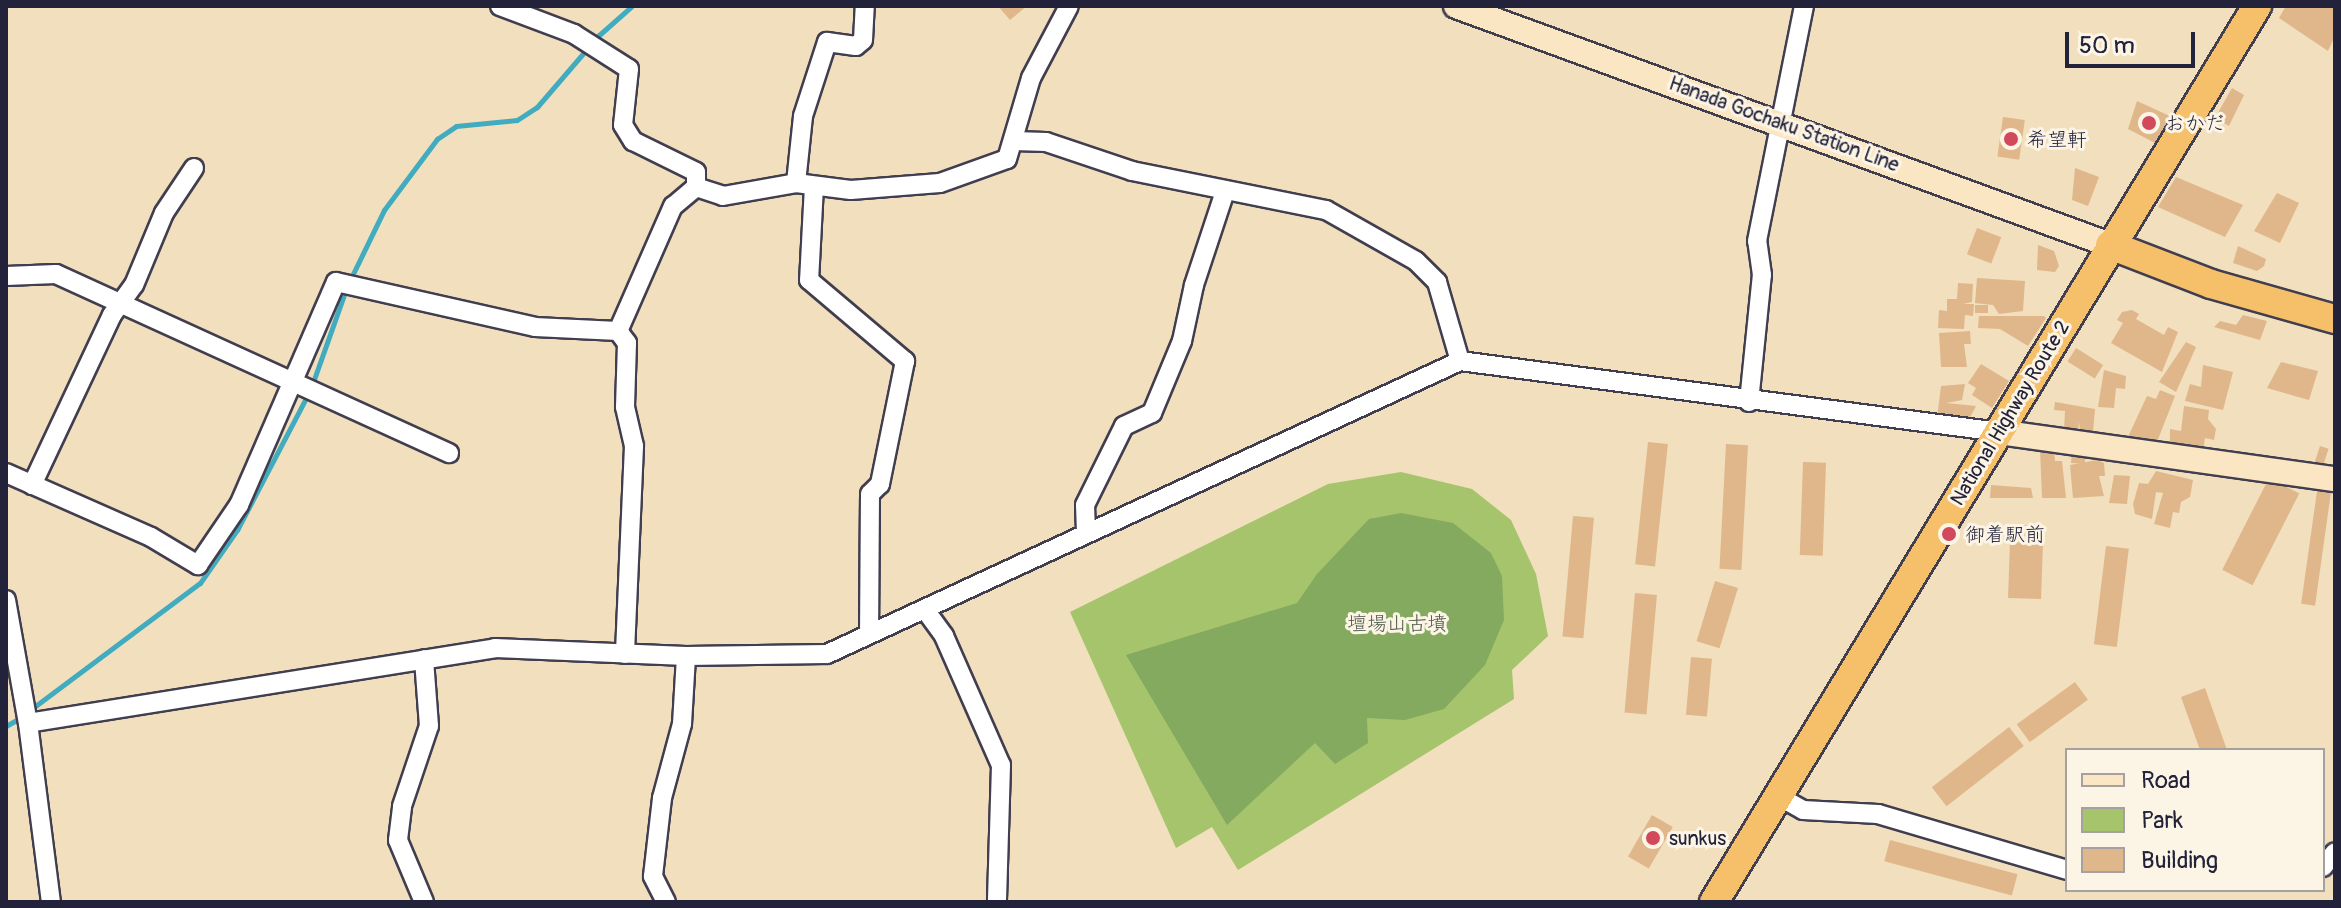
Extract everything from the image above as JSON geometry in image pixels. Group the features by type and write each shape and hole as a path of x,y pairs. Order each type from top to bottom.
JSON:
{"highway":[{"name":"National Highway Route 2","path":"1714,902 2257,6"},
{"path":"2110,245 2211,284 2335,319"}],"main road":[{"name":"Hanada Gochaku Station Line","path":"1456,6 2110,245"},
{"path":"1999,432 2335,479"}],"street":[{"path":"500,6 574,34 629,69 623,125 633,141 696,172 696,187"},
{"path":"865,6 863,40 856,46 827,42 803,116 809,280 905,361 880,484 870,494 869,634"},
{"path":"696,187 723,196 805,185 851,190 940,183 1007,159 1031,78 1069,6"},
{"path":"1749,402 1762,275 1757,241 1804,6"},
{"path":"1014,141 1046,142 1132,171 1326,210 1416,261 1437,282 1460,361"},
{"path":"32,485 164,213 194,168"},
{"path":"618,331 673,206 696,187"},
{"path":"1086,533 1085,505 1124,426 1152,413 1182,341 1194,285 1225,191"},
{"path":"6,276 56,274 292,385 449,453"},
{"path":"6,473 151,537 198,565 239,505 336,282 535,327 618,331"},
{"path":"618,331 627,343 625,407 634,446 625,654"},
{"path":"28,723 495,648 686,656 827,654 926,611 1086,533 1460,361 1749,402 1999,432"},
{"path":"6,600 28,723 51,902"},
{"path":"926,611 944,636 1001,765 997,902"},
{"path":"666,902 653,876 662,798 682,724 686,656"},
{"path":"424,659 429,726 402,806 398,840 424,902"},
{"path":"1778,796 1803,810 1878,814 2065,869"}],"green space":[{"path":"1401,472 1472,489 1511,520 1536,574 1548,636 1512,670 1514,699 1238,870 1212,827 1176,848 1070,612 1328,484"},
{"name":"壇場山古墳","path":"1401,513 1453,523 1491,553 1502,576 1504,620 1485,665 1444,709 1405,720 1367,718 1368,743 1335,764 1315,743 1227,825 1126,655 1297,603 1317,574 1369,519"}],"building":[{"path":"998,6 1027,6 1010,20"},
{"path":"2286,6 2335,6 2335,36 2328,51 2279,18"},
{"path":"2232,88 2244,95 2229,126 2215,118"},
{"name":"おかだ","path":"2137,101 2172,117 2157,144 2128,129"},
{"name":"希望軒","path":"2003,117 2025,120 2019,160 1997,157"},
{"path":"2075,168 2099,177 2088,206 2072,200"},
{"path":"2176,177 2243,205 2225,237 2158,207"},
{"path":"2277,193 2299,203 2280,243 2254,231"},
{"path":"1977,228 2001,237 1991,263 1967,254"},
{"path":"2038,245 2054,251 2059,266 2055,272 2037,270"},
{"path":"2238,246 2266,259 2264,266 2257,271 2233,263"},
{"path":"1977,278 2025,281 2023,311 1999,314 1993,305 1975,303"},
{"path":"1958,283 1973,284 1972,302 1963,304 1974,304 1973,316 1965,315 1964,329 1938,328 1939,310 1947,311 1947,299 1957,299"},
{"path":"1975,305 1988,305 1988,313 1975,313"},
{"path":"2132,310 2139,314 2136,319 2164,335 2168,327 2178,332 2162,372 2111,343 2123,323 2117,320 2122,312"},
{"path":"2243,315 2267,321 2260,340 2214,327 2220,321 2236,325"},
{"path":"1979,316 2046,318 2028,346 2000,329 1978,328"},
{"path":"1970,331 1971,344 1964,344 1967,367 1941,367 1939,333"},
{"path":"2186,342 2196,347 2176,392 2159,382"},
{"path":"2076,348 2103,365 2095,379 2068,362"},
{"path":"2281,362 2318,371 2309,400 2267,388"},
{"path":"1981,364 2009,381 1992,408 1972,395 1976,388 1968,383"},
{"path":"2203,365 2233,372 2223,410 2185,401 2190,384 2201,387"},
{"path":"2104,370 2126,376 2125,389 2116,388 2114,408 2098,407"},
{"path":"1965,384 1962,400 1946,403 1976,406 1968,421 1937,418 1941,386"},
{"path":"2160,390 2175,396 2155,447 2127,439 2147,396 2156,399"},
{"path":"2055,402 2095,409 2093,432 2080,431 2079,422 2078,431 2064,430 2065,411 2054,410"},
{"path":"2184,406 2209,410 2208,419 2216,429 2214,440 2205,438 2203,451 2170,446 2170,429 2181,431"},
{"path":"1648,442 1668,444 1655,566 1635,564"},
{"path":"1726,444 1748,445 1741,570 1719,569"},
{"path":"2320,446 2329,449 2322,469 2314,466"},
{"path":"2040,448 2054,448 2055,461 2062,461 2066,498 2042,498"},
{"path":"2072,451 2085,451 2085,464 2071,463"},
{"path":"2097,460 2104,463 2105,476 2099,476 2104,496 2073,498 2070,465"},
{"path":"1803,462 1826,463 1823,556 1800,555"},
{"path":"2156,471 2193,480 2190,497 2181,502 2179,513 2173,512 2170,528 2154,524 2163,493 2156,492 2152,519 2135,514 2133,504 2139,483 2148,484"},
{"path":"2114,475 2130,476 2127,504 2109,503"},
{"path":"2269,478 2299,493 2253,585 2222,570"},
{"path":"2318,484 2332,486 2315,606 2301,604"},
{"path":"1991,485 2031,488 2033,498 1990,498"},
{"path":"1573,516 1594,518 1583,638 1562,637"},
{"path":"2018,525 2034,526 2033,536 2017,535"},
{"path":"2010,542 2043,543 2041,599 2008,598"},
{"path":"2106,546 2129,549 2117,647 2094,644"},
{"path":"1715,581 1738,588 1720,648 1697,641"},
{"path":"1635,593 1657,595 1646,714 1625,713"},
{"path":"1691,657 1712,659 1707,717 1686,715"},
{"path":"2075,682 2088,700 2030,742 2017,724"},
{"path":"2205,688 2226,748 2199,748 2181,697"},
{"path":"2009,727 2024,746 1947,806 1932,787"},
{"path":"1652,815 1673,827 1649,869 1628,857"},
{"path":"1890,840 2018,874 2012,895 1884,861"}],"waterway":[{"path":"350,280 384,210 437,139 456,126 517,120 537,107 598,36 632,6"},
{"path":"312,385 346,289"},
{"path":"30,710 200,583 237,530 308,394"},
{"path":"6,726 23,716"}],"place":[{"name":"おかだ","path":"2149,123"},
{"name":"希望軒","path":"2011,139"},
{"name":"御着駅前","path":"1949,534"},
{"name":"sunkus","path":"1653,838"}]}
